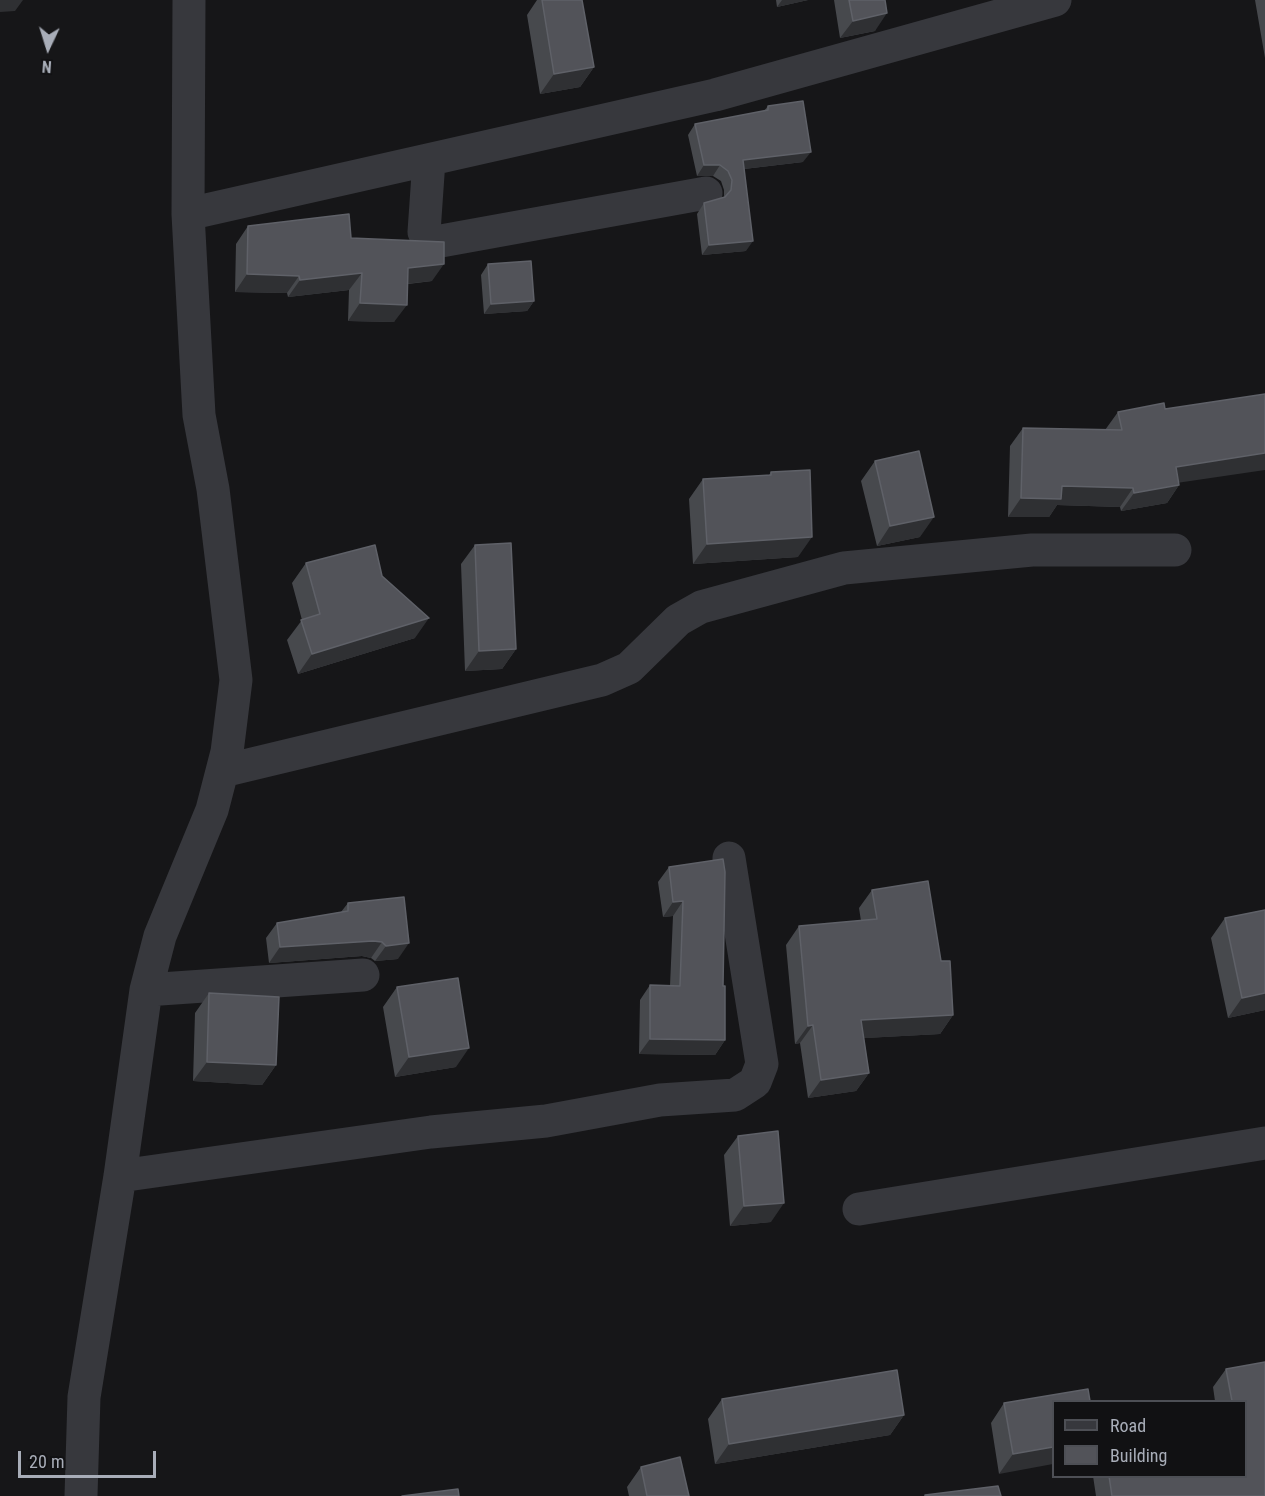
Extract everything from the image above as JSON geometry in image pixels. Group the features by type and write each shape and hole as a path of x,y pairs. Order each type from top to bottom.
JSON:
{"street":[{"path":"81,1496 84,1397 120,1176 146,990 159,936 212,810 227,752 236,680 213,489 199,416 188,214 189,0"},
{"path":"188,214 715,95 1055,0"},
{"path":"429,160 424,232 430,240 441,241 706,193"},
{"path":"223,771 602,680 629,668 678,620 701,607 844,568 1032,550 1175,550"},
{"path":"120,1176 431,1132 546,1121 660,1100 735,1095 755,1082 762,1064 729,858"},
{"path":"146,990 363,975"},
{"path":"859,1209 1265,1143"}],"building":[{"path":"542,0 582,0 594,67 554,74"},
{"path":"849,0 885,0 887,13 853,21"},
{"path":"803,101 811,152 743,160 753,241 709,245 704,203 725,197 731,190 732,180 728,171 720,165 704,165 695,124 768,110 768,106"},
{"path":"349,214 351,238 444,242 444,264 408,268 407,305 360,303 362,273 300,280 299,276 247,274 248,226"},
{"path":"531,261 534,301 491,304 488,264"},
{"path":"1265,394 1265,453 1176,467 1179,485 1134,493 1133,488 1062,486 1061,499 1021,498 1023,428 1122,430 1118,412 1164,403 1165,409"},
{"path":"919,451 934,517 890,526 875,461"},
{"path":"810,470 812,537 707,544 703,479"},
{"path":"511,543 516,649 479,651 475,545"},
{"path":"375,545 382,576 429,618 312,654 301,620 320,614 306,563"},
{"path":"723,859 725,872 723,986 725,986 725,1040 650,1039 650,985 680,986 683,901 673,902 669,867"},
{"path":"928,881 941,961 950,961 953,1015 861,1020 869,1073 821,1080 813,1025 808,1026 799,926 877,919 872,890"},
{"path":"404,897 409,943 386,946 382,942 373,941 280,947 277,923 348,911 348,903"},
{"path":"1265,910 1265,993 1242,998 1225,918"},
{"path":"458,978 469,1048 409,1057 397,987"},
{"path":"209,993 279,997 276,1065 207,1062"},
{"path":"778,1131 784,1203 744,1206 738,1136"},
{"path":"1265,1362 1265,1496 1112,1496 1109,1478 1247,1478 1247,1400 1232,1400 1226,1369"},
{"path":"897,1370 904,1415 729,1444 722,1399"},
{"path":"1088,1389 1090,1400 1052,1400 1052,1447 1013,1454 1004,1403"},
{"path":"680,1457 689,1496 647,1496 641,1467"},
{"path":"998,1486 1001,1496 925,1496 925,1495"},
{"path":"458,1489 459,1496 402,1496"}]}
